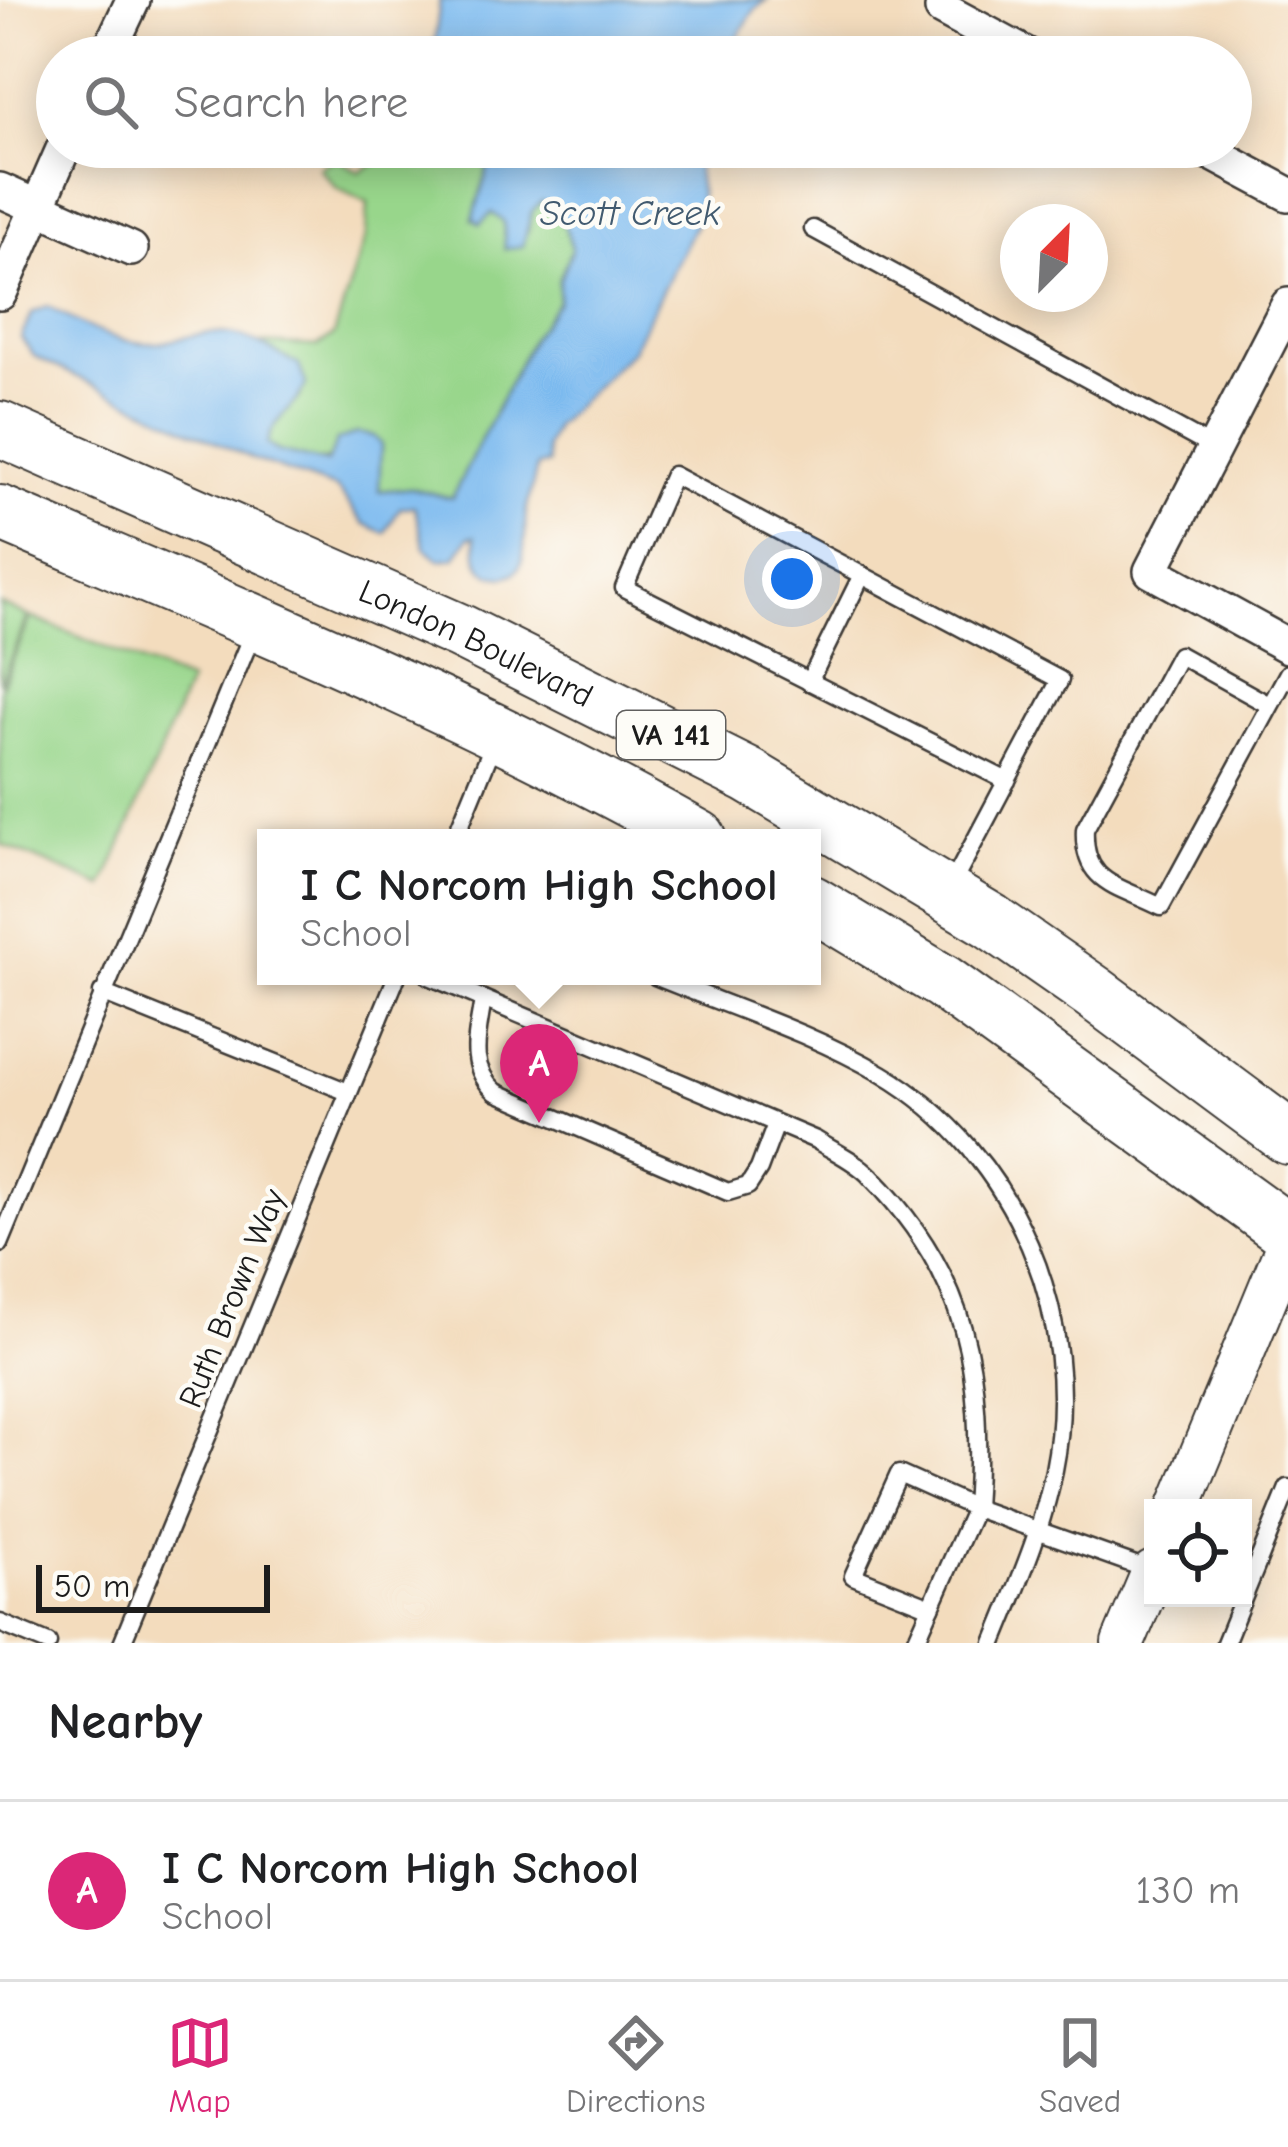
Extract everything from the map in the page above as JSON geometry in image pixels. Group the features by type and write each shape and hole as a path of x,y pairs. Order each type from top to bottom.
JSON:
{"main road":[{"name":"London Boulevard","path":"0,429 461,632 749,776 947,895 1093,992 1288,1137"},
{"name":"VA 141","path":"0,513 499,732 682,829"},
{"path":"821,908 943,982 1288,1232"}],"street":[{"path":"116,36 133,0"},
{"path":"942,9 992,36"},
{"path":"0,293 54,168"},
{"path":"1239,168 1288,194"},
{"path":"0,190 130,249"},
{"path":"1288,304 1150,572 1288,646"},
{"path":"1183,1499 1288,1244"},
{"path":"1124,1643 1144,1594"}],"lane":[{"path":"813,230 1212,448"},
{"path":"947,895 1060,680 674,475 624,588 1006,781"},
{"path":"809,682 862,574"},
{"path":"0,1244 257,622"},
{"path":"1269,705 1179,655 1085,829 1084,854 1092,872 1161,907 1288,673"},
{"path":"459,829 499,732"},
{"name":"Ruth Brown Way","path":"122,1643 393,985"},
{"path":"450,985 816,1140 868,1173 912,1227 954,1293 972,1357 980,1440 975,1508 915,1643"},
{"path":"677,985 831,1048 885,1076 937,1117 985,1169 1023,1223 1046,1290 1059,1352 1061,1406 1055,1467 1039,1532 994,1643"},
{"path":"102,993 348,1092"},
{"path":"483,999 476,1055 481,1079 496,1092 728,1192 748,1186 776,1124"},
{"path":"932,1607 854,1576 899,1474 975,1508 1144,1569"},
{"path":"1225,1643 1288,1488"},
{"path":"1252,1548 1262,1552"},
{"path":"0,1623 48,1643"}],"green space":[{"path":"319,168 359,172 367,168 488,168 473,219 492,212 504,222 506,249 528,231 532,210 542,200 560,212 572,248 559,281 558,302 532,338 452,498 411,488 378,491 381,445 310,460 266,444 272,424 301,396 256,343 318,346 334,335 366,235 368,203 337,188"},
{"path":"0,604 28,616 0,684"},
{"path":"31,617 189,682 104,887 0,844 0,690"}],"water":[{"path":"440,0 767,0 755,9 738,36 436,36"},
{"name":"Scott Creek","path":"488,168 697,168 698,219 632,350 555,426 546,447 548,464 537,466 520,566 505,577 483,569 475,536 469,537 455,558 440,560 425,548 414,506 400,508 385,533 363,523 337,489 255,460 113,394 34,356 21,338 32,313 48,306 89,328 134,342 212,333 247,339 299,365 306,384 274,426 267,444 327,463 337,441 357,433 374,436 381,444 379,491 411,488 452,498 532,338 558,302 559,281 572,248 560,212 542,201 532,211 523,246 505,249 504,222 492,213 480,224 473,219"}],"place":[{"name":"I C Norcom High School","path":"539,1123"}]}
